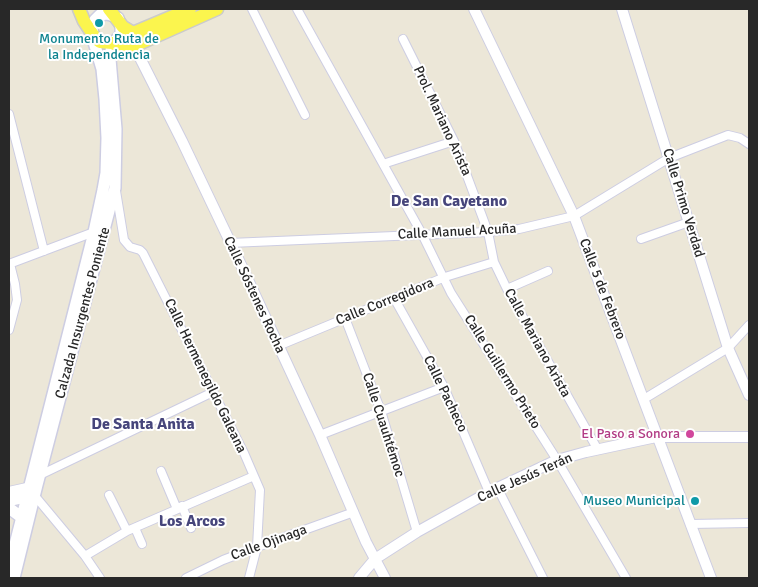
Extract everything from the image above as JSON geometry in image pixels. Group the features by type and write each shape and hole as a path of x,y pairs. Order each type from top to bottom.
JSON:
{"main road":[{"path":"79,9 84,21 100,42 112,43 122,48 134,46 217,9"},
{"path":"114,13 123,27 133,33 190,9"},
{"path":"93,34 92,27 95,20 100,15 114,13"},
{"path":"112,43 121,34 121,27 114,13"},
{"name":"Calzada Insurgentes Poniente","path":"14,578 33,488 94,232 112,137 102,69 93,34"},
{"name":"Calzada Insurgentes Poniente","path":"9,568 22,517 33,488 115,188 110,59 112,43"},
{"path":"9,508 22,517"}],"street":[{"path":"252,9 305,114"},
{"name":"Calle Guillermo Prieto","path":"297,9 422,234 445,277 451,293 557,460 626,578"},
{"name":"Calle 5 de Febrero","path":"474,9 574,216 644,399 656,437 711,578"},
{"name":"Calle Primo Verdad","path":"622,9 642,78 728,348 749,395"},
{"name":"Calle Sóstenes Rocha","path":"133,33 134,46 186,149 385,578"},
{"name":"Prol. Mariano Arista","path":"403,39 454,141 488,232"},
{"path":"9,114 44,250"},
{"name":"Calle Manuel Acuña","path":"230,243 519,229 574,216 669,158 728,135 740,138 749,144"},
{"path":"383,164 454,141"},
{"name":"Calle Hermenegildo Galeana","path":"115,188 124,240 130,248 143,252 214,392 260,490 257,547 249,578"},
{"path":"641,239 689,222"},
{"path":"9,330 16,300 15,284 9,264 94,232"},
{"name":"Calle Mariano Arista","path":"488,232 494,262 506,289 598,450"},
{"name":"Calle Corregidora","path":"278,346 445,277 494,262"},
{"path":"506,289 548,271"},
{"name":"Calle Pacheco","path":"394,298 444,387 494,491 543,578"},
{"name":"Calle Cuauhtémoc","path":"345,318 381,411 417,532"},
{"path":"644,399 728,348 749,325"},
{"path":"320,435 444,387"},
{"path":"9,502 214,392"},
{"name":"Calle Jesús Terán","path":"359,578 375,559 417,532 557,460 656,437 749,437"},
{"path":"160,471 191,528"},
{"path":"84,556 131,530 254,476"},
{"path":"9,492 33,488"},
{"path":"33,488 100,578"},
{"path":"110,495 131,530 142,544"},
{"name":"Calle Ojinaga","path":"186,578 257,547 354,512"},
{"path":"690,524 749,523"}],"place":[{"name":"Monumento Ruta de la Independencia","path":"99,23"},
{"name":"El Paso a Sonora","path":"690,434"},
{"name":"Museo Municipal","path":"695,501"}],"district":[{"name":"De San Cayetano","path":"449,202"},
{"name":"De Santa Anita","path":"143,425"},
{"name":"Los Arcos","path":"192,522"}]}
